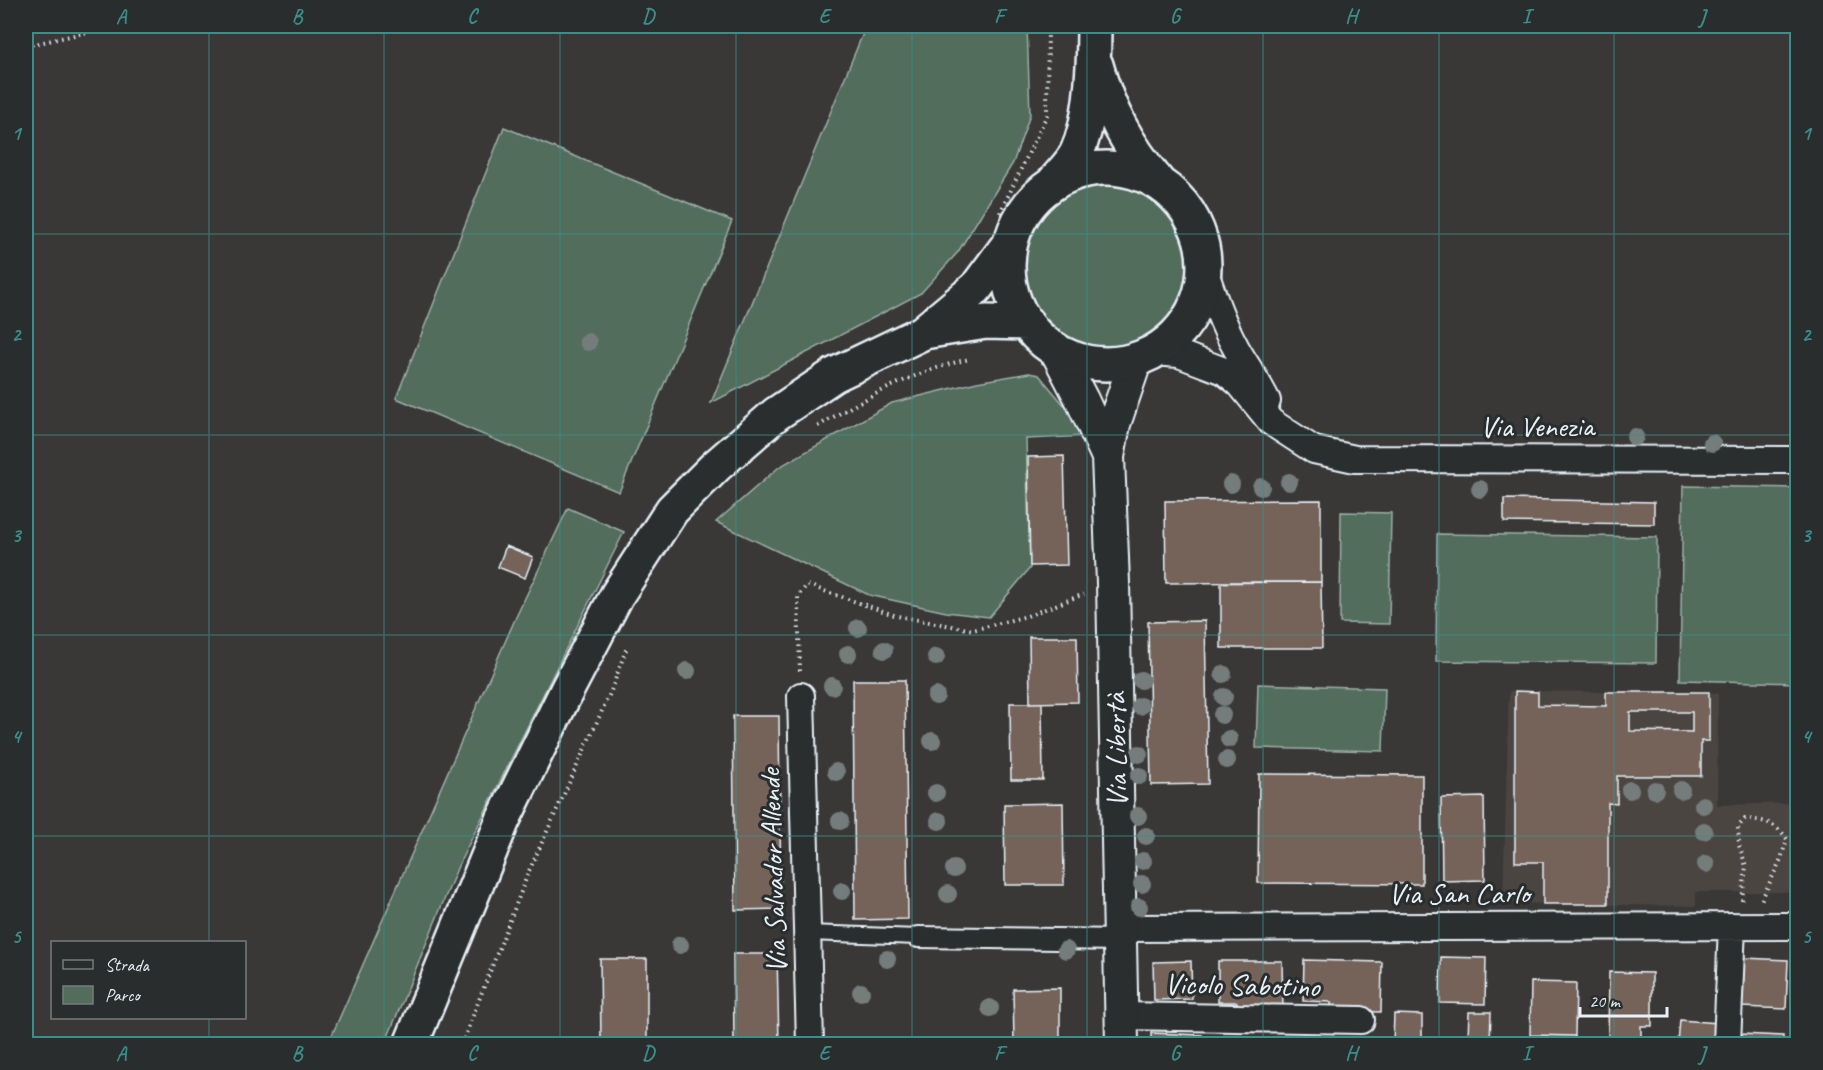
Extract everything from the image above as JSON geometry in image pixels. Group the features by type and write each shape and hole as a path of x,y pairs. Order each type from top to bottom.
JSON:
{"main road":[{"path":"411,1044 503,820 617,595 672,510 716,466 776,414 834,375 922,333 976,288 1004,230 1054,182 1077,153 1083,133 1095,61 1094,26"},
{"path":"1004,230 1012,292 1027,323 1039,337 1073,358 1094,363 1115,363 1144,355 1180,331 1190,317 1200,294 1204,269 1203,249 1188,211 1133,152 1120,131 1102,89 1095,61"},
{"path":"1054,182 1074,173 1096,168 1118,168 1160,183"},
{"path":"922,333 986,322 1027,323"}],"street":[{"name":"Via Venezia","path":"1204,269 1218,310 1236,349 1251,369 1276,421 1283,430"},
{"name":"Via Libertà","path":"1055,348 1083,400 1108,457"},
{"name":"Via Venezia","path":"1144,355 1179,354 1224,371 1240,384 1271,422 1314,450 1355,459 1797,460"},
{"name":"Via Libertà","path":"1121,1030 1113,583 1108,457 1114,424 1144,355"},
{"name":"Via Salvador Allende","path":"801,696 810,1044"},
{"path":"1727,1044 1745,925"},
{"name":"Via San Carlo","path":"1120,934 1797,926"},
{"path":"918,937 1120,934"},
{"name":"Vicolo Sabotino","path":"1121,1030 1361,1020"}],"lane":[{"path":"808,933 918,937"}],"path":[{"path":"26,46 114,26"},
{"path":"1004,230 1023,169 1047,116 1048,26"},
{"path":"811,431 893,386 933,369 977,355"},
{"path":"801,696 798,596 807,585 897,616 973,630 1027,616 1113,583"},
{"path":"462,1044 529,871 611,691 630,641"},
{"path":"1745,819 1762,820 1778,826 1787,839 1781,859 1761,901 1745,925 1742,900 1746,866 1739,845 1738,827 1745,819"}],"shaded area":[{"path":"1509,691 1718,693 1717,805 1797,803 1797,892 1696,892 1696,906 1503,903"}],"green space":[{"path":"866,26 1027,26 1030,115 1013,163 958,252 921,293 711,403"},
{"path":"504,127 732,221 619,492 396,398"},
{"path":"1105,181 1137,187 1164,205 1182,232 1188,264 1182,296 1164,323 1137,341 1105,347 1073,341 1046,323 1028,296 1022,264 1028,232 1046,205 1073,187"},
{"path":"1029,373 1039,375 1064,405 1077,406 1086,436 1026,439 1030,568 989,617 946,612 869,595 716,522 779,467 892,403 977,382"},
{"path":"1683,486 1797,488 1797,683 1680,680"},
{"path":"568,508 624,532 458,866 385,1044 328,1044 516,617"},
{"path":"1341,512 1391,513 1389,624 1340,623"},
{"path":"1437,534 1657,537 1656,663 1436,661"},
{"path":"1258,684 1385,688 1383,751 1256,748"}],"building":[{"path":"1064,456 1067,565 1030,566 1028,457"},
{"path":"1504,499 1654,502 1654,524 1504,522"},
{"path":"1321,500 1321,582 1166,583 1165,501"},
{"path":"506,546 533,557 525,578 498,567"},
{"path":"1221,582 1321,582 1322,648 1221,648"},
{"path":"1205,621 1208,784 1151,785 1148,622"},
{"path":"1029,637 1077,637 1078,702 1030,703"},
{"path":"853,680 905,680 908,919 855,920"},
{"path":"1515,691 1538,692 1538,705 1606,706 1606,692 1709,692 1709,741 1701,741 1701,776 1617,776 1617,804 1608,803 1608,904 1543,904 1543,862 1515,862","holes":["1630,712 1692,712 1692,732 1630,731"]},
{"path":"1010,703 1042,703 1043,780 1011,780"},
{"path":"733,716 779,716 781,909 735,910"},
{"path":"1259,774 1422,775 1422,884 1258,883"},
{"path":"1484,797 1485,880 1442,881 1441,798"},
{"path":"1063,803 1064,885 1005,885 1004,804"},
{"path":"733,954 777,954 779,1044 734,1044"},
{"path":"1441,957 1486,958 1485,1004 1440,1003"},
{"path":"1744,958 1788,960 1786,1009 1742,1007"},
{"path":"600,959 647,959 647,1044 601,1044"},
{"path":"1304,960 1382,962 1381,1012 1331,1011 1331,1002 1303,1001"},
{"path":"1191,961 1192,999 1154,1000 1153,962"},
{"path":"1218,961 1282,961 1283,1011 1236,1011 1237,1002 1218,1002"},
{"path":"1609,972 1652,973 1652,1026 1641,1026 1641,1039 1608,1039"},
{"path":"1531,982 1576,983 1575,1036 1530,1035"},
{"path":"1060,988 1060,1044 1014,1044 1013,989"},
{"path":"1469,1012 1491,1012 1490,1044 1440,1044 1441,1037 1468,1037"},
{"path":"1394,1014 1422,1015 1422,1044 1393,1044"},
{"path":"1680,1020 1718,1023 1716,1044 1678,1044"},
{"path":"1151,1033 1202,1035 1201,1044 1151,1044"},
{"path":"1740,1034 1783,1036 1783,1044 1740,1044"},
{"path":"1530,1035 1575,1036 1575,1044 1530,1044"},
{"path":"1279,1041 1279,1044 1222,1044 1222,1042"},
{"path":"1325,1042 1377,1043 1377,1044 1325,1044"}]}
